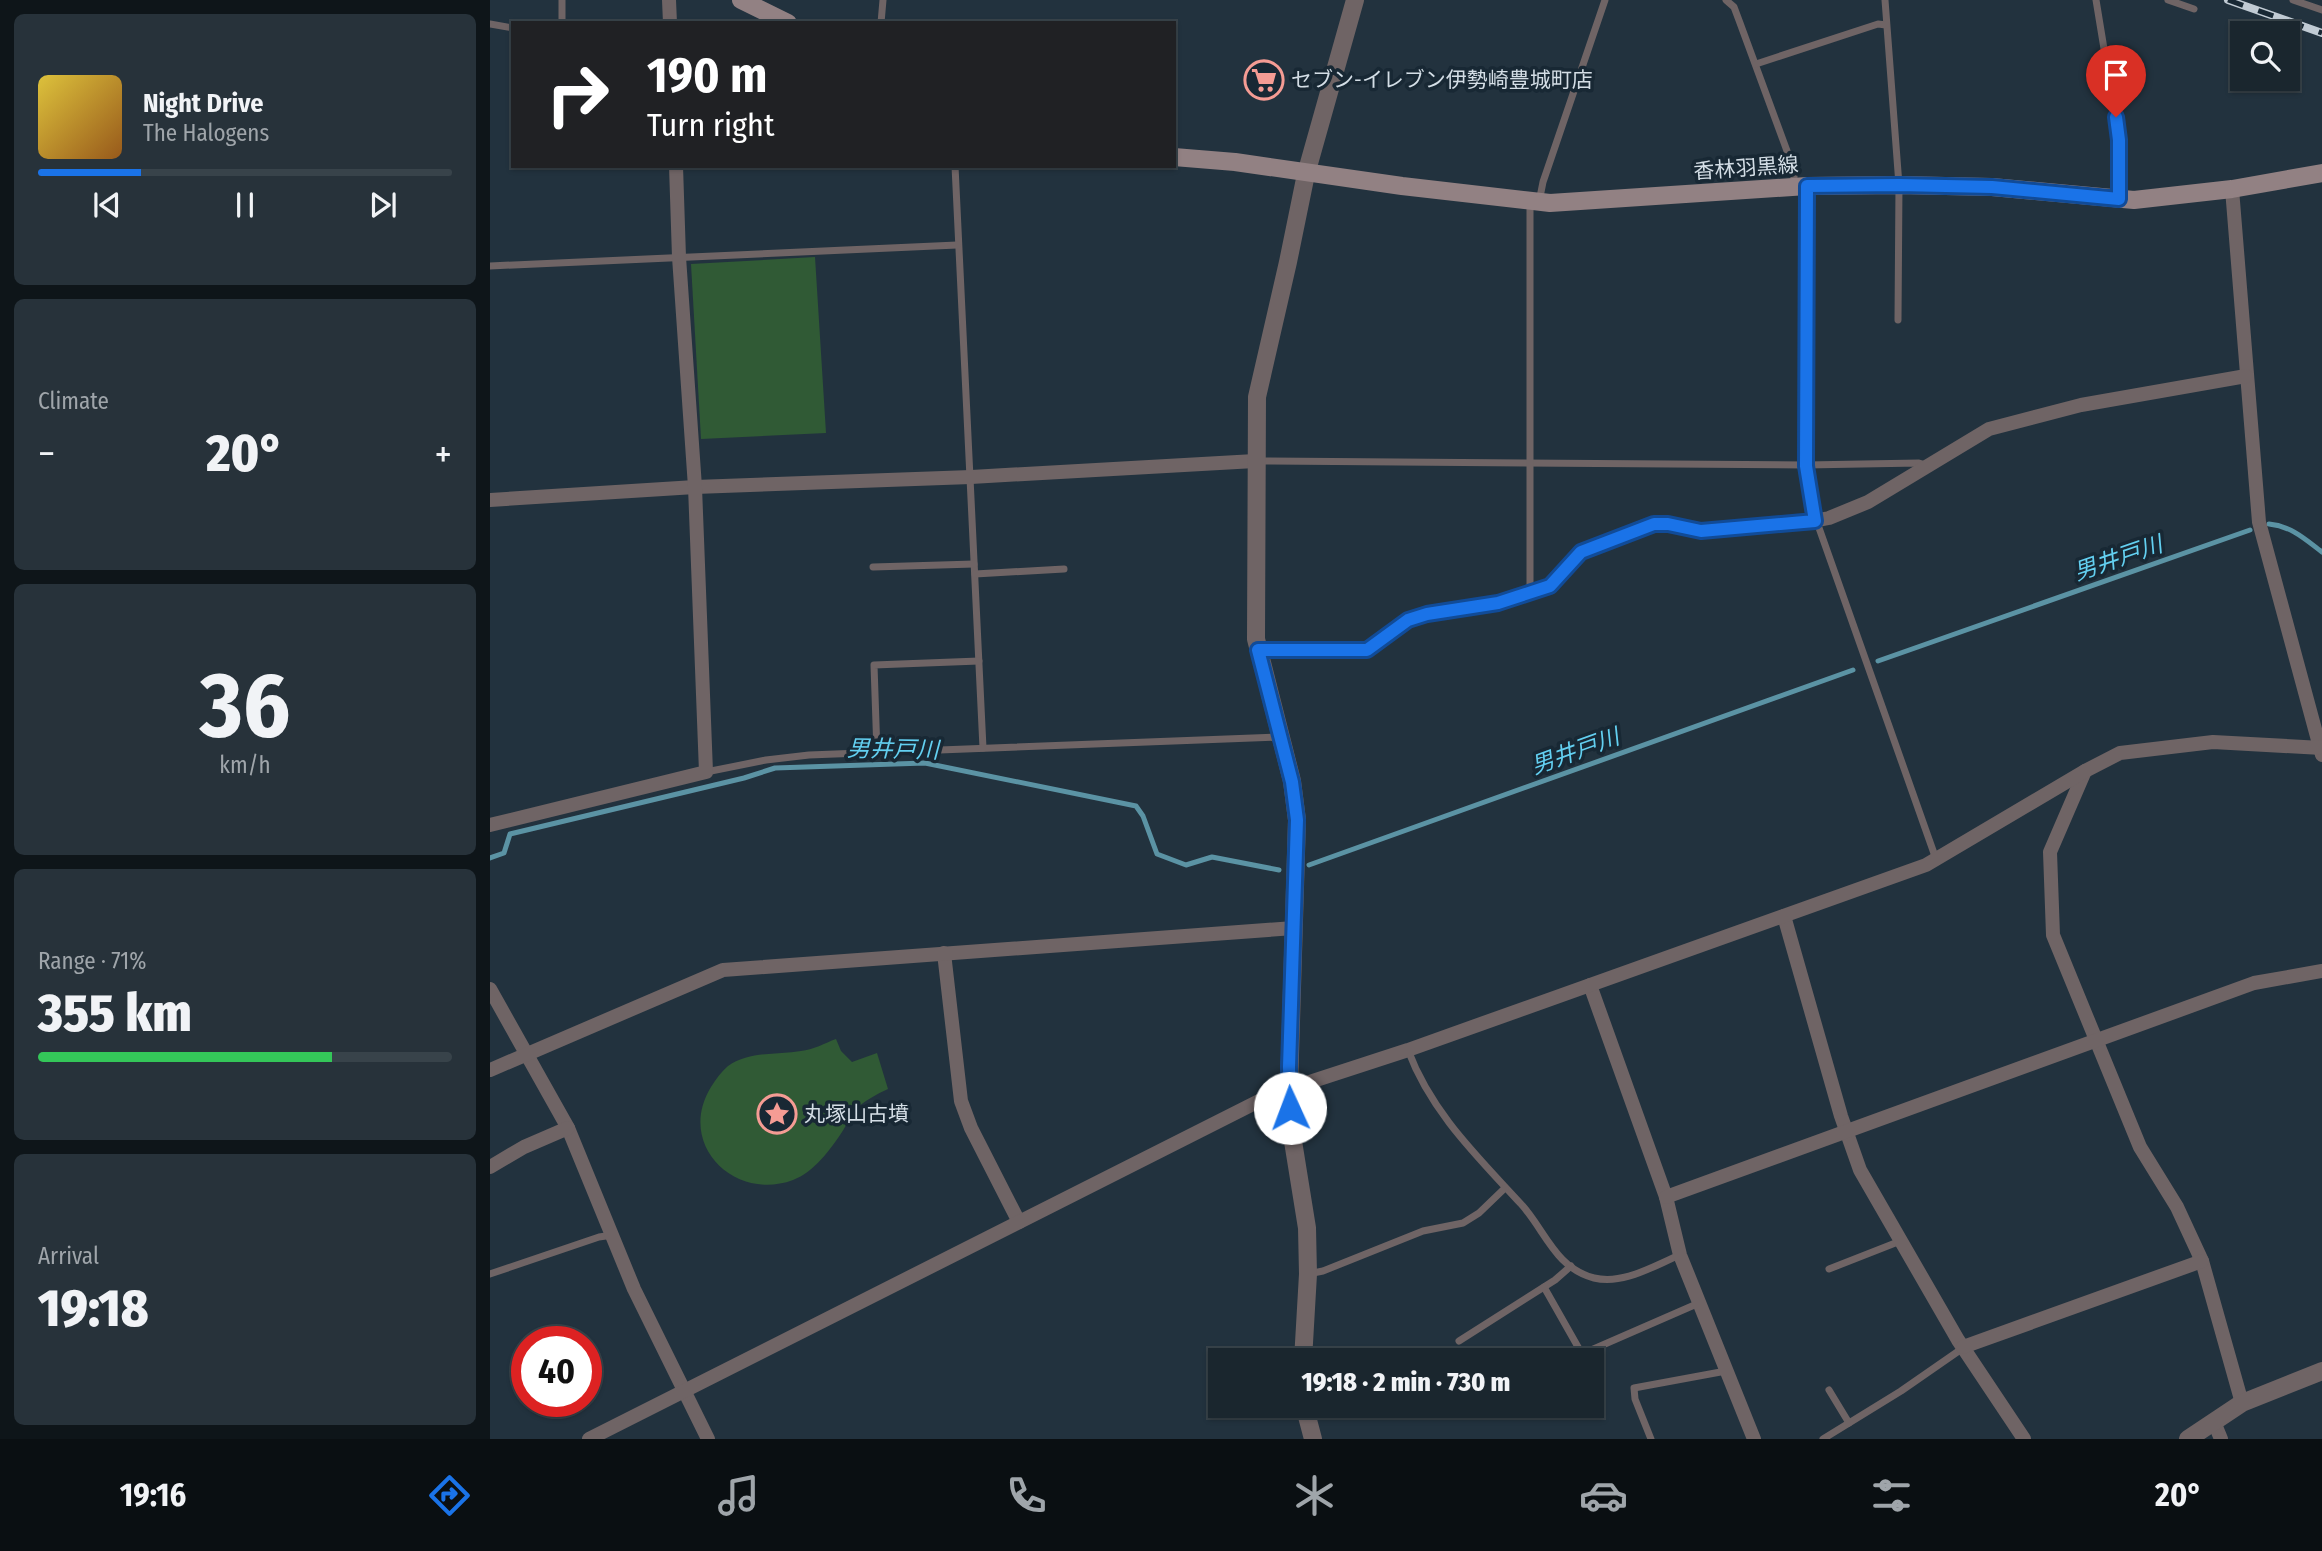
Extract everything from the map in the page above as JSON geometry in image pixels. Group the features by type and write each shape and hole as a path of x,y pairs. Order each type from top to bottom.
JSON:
{"main road":[{"path":"741,0 784,21"},
{"name":"香林羽黒線","path":"1176,157 1235,162 1306,174 1550,203 1801,187 1899,185 1992,187 2134,200 2232,189 2322,173"}],"street":[{"path":"669,0 670,21"},
{"path":"1304,1348 1307,1228 1292,1135 1289,1089 1296,810 1258,650 1255,627 1257,397 1306,174 1354,0"},
{"path":"490,825 706,772 695,486 679,257 676,168"},
{"path":"589,1439 1273,1094 1408,1050 1937,860 2085,771 2120,753 2213,742 2321,751 2259,522 2232,189"},
{"path":"1258,650 1367,650 1408,620 1427,614 1498,603 1550,586 1581,552 1654,524 1701,531 1829,518 1868,502 1989,429 2081,405 2246,376"},
{"path":"490,500 695,486 971,477 1255,461"},
{"path":"2085,771 2050,852 2053,935 2140,1147 2177,1207 2202,1261 2242,1403"},
{"path":"1784,916 1845,1131 1860,1170 1903,1240 1963,1348 2024,1439"},
{"path":"490,1070 723,970 1294,928"},
{"path":"944,953 961,1101 971,1128 1019,1222"},
{"path":"1667,1197 2255,983 2322,971"},
{"path":"1590,985 1667,1197 1680,1255 1754,1439"},
{"path":"490,989 568,1128 639,1299 708,1439"},
{"path":"490,1167 524,1147 568,1128"},
{"path":"1963,1348 2202,1261"},
{"path":"2188,1439 2242,1403 2322,1371"},
{"path":"1307,1418 1313,1439"},
{"path":"2214,1422 2221,1439"}],"lane":[{"path":"562,0 562,21"},
{"path":"881,21 883,0"},
{"path":"1530,593 1534,201 1543,182 1605,0"},
{"path":"1726,0 1734,7 1801,187 1806,466 1815,521 1937,860"},
{"path":"1885,0 1899,185 1898,320"},
{"path":"2096,0 2119,140 2119,199"},
{"path":"2168,0 2194,9"},
{"path":"2293,0 2322,10"},
{"path":"490,24 511,27"},
{"path":"1756,64 1878,24 1886,24"},
{"path":"955,168 983,748"},
{"path":"490,266 957,245"},
{"path":"1255,461 1806,466 1919,463 1929,466"},
{"path":"873,567 974,564"},
{"path":"975,575 1064,569"},
{"path":"877,752 874,665 979,661"},
{"path":"706,772 766,760 877,752 1280,737"},
{"path":"1408,1050 1414,1066 1447,1122 1523,1206 1548,1245 1570,1266 1592,1278 1609,1280 1625,1278 1680,1255"},
{"path":"1307,1274 1323,1271 1423,1231 1462,1223 1479,1213 1505,1188"},
{"path":"490,1275 599,1237 614,1235"},
{"path":"1829,1269 1903,1240"},
{"path":"1459,1341 1544,1287 1570,1266"},
{"path":"1544,1287 1582,1354 1700,1303"},
{"path":"1823,1439 1901,1391 1963,1348"},
{"path":"1651,1439 1635,1399 1634,1388 1726,1371"},
{"path":"1829,1390 1849,1423"}],"green space":[{"path":"815,257 826,433 701,439 691,264"},
{"name":"丸塚山古墳","path":"836,1039 841,1051 852,1062 877,1053 888,1089 856,1109 821,1160 808,1172 793,1180 771,1185 750,1183 732,1175 717,1163 706,1147 701,1129 702,1108 711,1087 723,1071 745,1058 805,1050"}],"waterway":[{"name":"男井戸川","path":"2269,524 2291,530 2322,552"},
{"name":"男井戸川","path":"1878,661 2250,530"},
{"name":"男井戸川","path":"1309,865 1853,670"},
{"name":"男井戸川","path":"490,858 504,853 510,834 744,778 775,768 925,763 1136,806 1143,816 1157,854 1186,865 1212,857 1279,870"}],"railway":[{"path":"2228,0 2322,33"}],"place":[{"name":"セブン-イレブン伊勢崎豊城町店","path":"1264,80"},
{"name":"丸塚山古墳","path":"777,1114"}],"route":[{"path":"1290,1108 1297,820 1292,782 1258,650 1367,650 1408,620 1427,614 1498,603 1550,586 1581,552 1654,524 1701,531 1815,521 1806,466 1807,186 1992,187 2119,199 2119,140 2116,117"}]}
